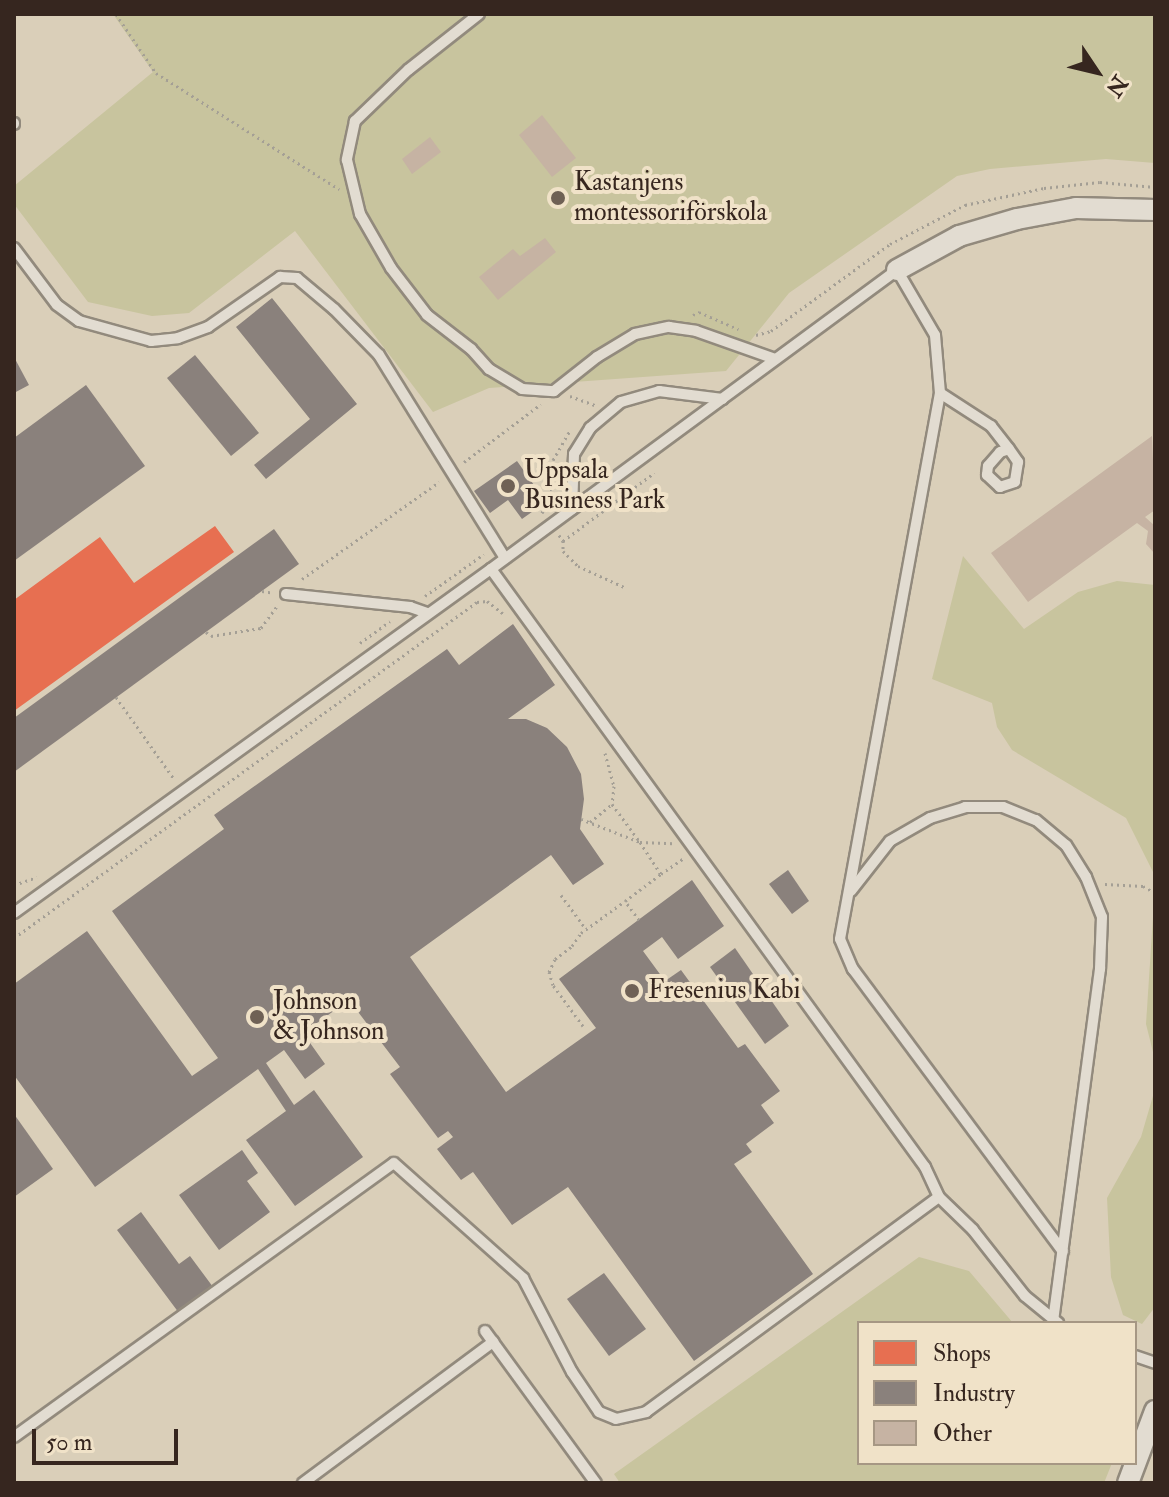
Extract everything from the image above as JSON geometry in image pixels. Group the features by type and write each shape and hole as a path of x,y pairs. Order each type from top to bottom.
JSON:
{"street":[{"path":"897,270 959,236 1017,219 1076,208 1155,210"},
{"path":"1137,1459 1155,1411"}],"lane":[{"path":"479,14 408,70 355,121 347,160 360,214 391,268 427,315 471,349 489,369 522,389 554,391 597,357 635,334 669,327 696,331 775,359"},
{"path":"14,248 57,305 79,321 151,341 178,338 208,327 280,277 297,278 334,309 379,355 505,558"},
{"path":"14,913 491,569 897,270 935,335 940,393 840,939 853,969 1063,1252"},
{"path":"572,509 574,454 590,428 621,402 659,391 722,399"},
{"path":"940,393 991,426 1009,449"},
{"path":"491,569 925,1167 939,1197 973,1230 1025,1296 1054,1321"},
{"path":"286,594 410,607 427,613"},
{"path":"850,892 890,841 930,818 965,807 1003,807 1036,820 1066,845 1090,887 1102,917 1100,969 1055,1321"},
{"path":"14,1437 394,1163 523,1278 599,1412 616,1419 646,1412 939,1197"},
{"path":"485,1331 596,1483"},
{"path":"303,1483 493,1342"}],"path":[{"path":"116,14 156,73 357,200"},
{"path":"206,632 211,636 261,628 286,594 554,391 596,404"},
{"path":"563,541 563,551 578,566 624,587"},
{"path":"14,938 477,602 487,601 513,621"},
{"path":"116,697 174,779"},
{"path":"603,749 614,786 612,804 661,874"},
{"path":"589,822 612,804"},
{"path":"581,819 640,842 692,848"},
{"path":"583,1026 553,985 549,972 555,959 586,929 692,848"},
{"path":"1090,887 1118,882 1143,886 1155,893"},
{"path":"561,895 586,929"},
{"path":"625,901 639,920"}],"shaded area":[{"path":"113,14 1155,14 1155,163 1106,159 990,169 957,176 789,293 726,371 489,388 433,412 295,231 189,313 152,316 88,302 14,204 14,186 153,72"},
{"path":"963,556 1024,629 1078,592 1117,581 1155,585 1155,876 1126,818 1012,750 997,727 992,703 932,679"},
{"path":"1155,886 1155,1060 1146,1024"},
{"path":"1155,1089 1155,1307 1142,1324 1123,1315 1111,1277 1107,1198 1141,1137"},
{"path":"919,1257 969,1271 1011,1321 857,1321 857,1465 1111,1465 1104,1483 620,1483 614,1474"}],"building: Shops":[{"path":"215,526 234,552 14,711 14,600 100,537 134,583"}],"building: Industry":[{"path":"272,298 357,404 266,479 254,465 310,419 236,327"},
{"path":"195,355 259,433 231,456 167,378"},
{"path":"14,357 29,385 14,393"},
{"path":"86,385 145,466 14,561 14,438"},
{"name":"Uppsala Business Park","path":"517,461 546,502 522,519 508,500 490,513 474,491"},
{"path":"274,529 299,564 14,772 14,718"},
{"name":"Fresenius Kabi","path":"513,624 555,685 508,719 526,719 547,728 567,747 581,774 584,799 580,829 604,864 573,885 551,855 410,957 506,1092 596,1028 559,979 692,880 724,926 678,959 662,937 643,951 665,981 681,970 738,1048 745,1044 780,1091 761,1105 774,1123 746,1144 752,1152 734,1164 813,1274 694,1361 568,1187 512,1225 473,1172 461,1180 437,1149 453,1137 448,1131 438,1138 390,1074 400,1067 349,1000 303,1033 325,1064 305,1079 284,1050 266,1063 294,1105 314,1090 363,1157 295,1206 246,1140 286,1111 258,1069 95,1187 14,1075 14,984 87,931 192,1076 218,1058 112,911 224,829 214,815 447,649 459,665"},
{"path":"788,870 809,901 792,914 769,884"},
{"path":"735,948 789,1026 765,1044 710,967"},
{"path":"14,1114 53,1169 14,1197"},
{"path":"242,1150 258,1173 247,1181 270,1212 219,1250 179,1195"},
{"path":"141,1212 179,1264 190,1256 213,1287 179,1313 117,1230"},
{"path":"604,1273 646,1329 609,1356 567,1299"}],"building: Other":[{"path":"542,115 576,158 552,177 519,135"},
{"path":"430,137 441,152 412,174 402,159"},
{"path":"545,238 556,252 498,300 479,277 513,249 520,256"},
{"path":"1152,436 1155,510 1145,517 1155,526 1155,554 1146,544 1148,531 1137,523 1028,602 991,553"}],"place":[{"name":"Kastanjens montessoriförskola","path":"558,198"},
{"name":"Uppsala Business Park","path":"508,486"},
{"name":"Fresenius Kabi","path":"632,991"},
{"name":"Johnson & Johnson","path":"257,1017"}]}
